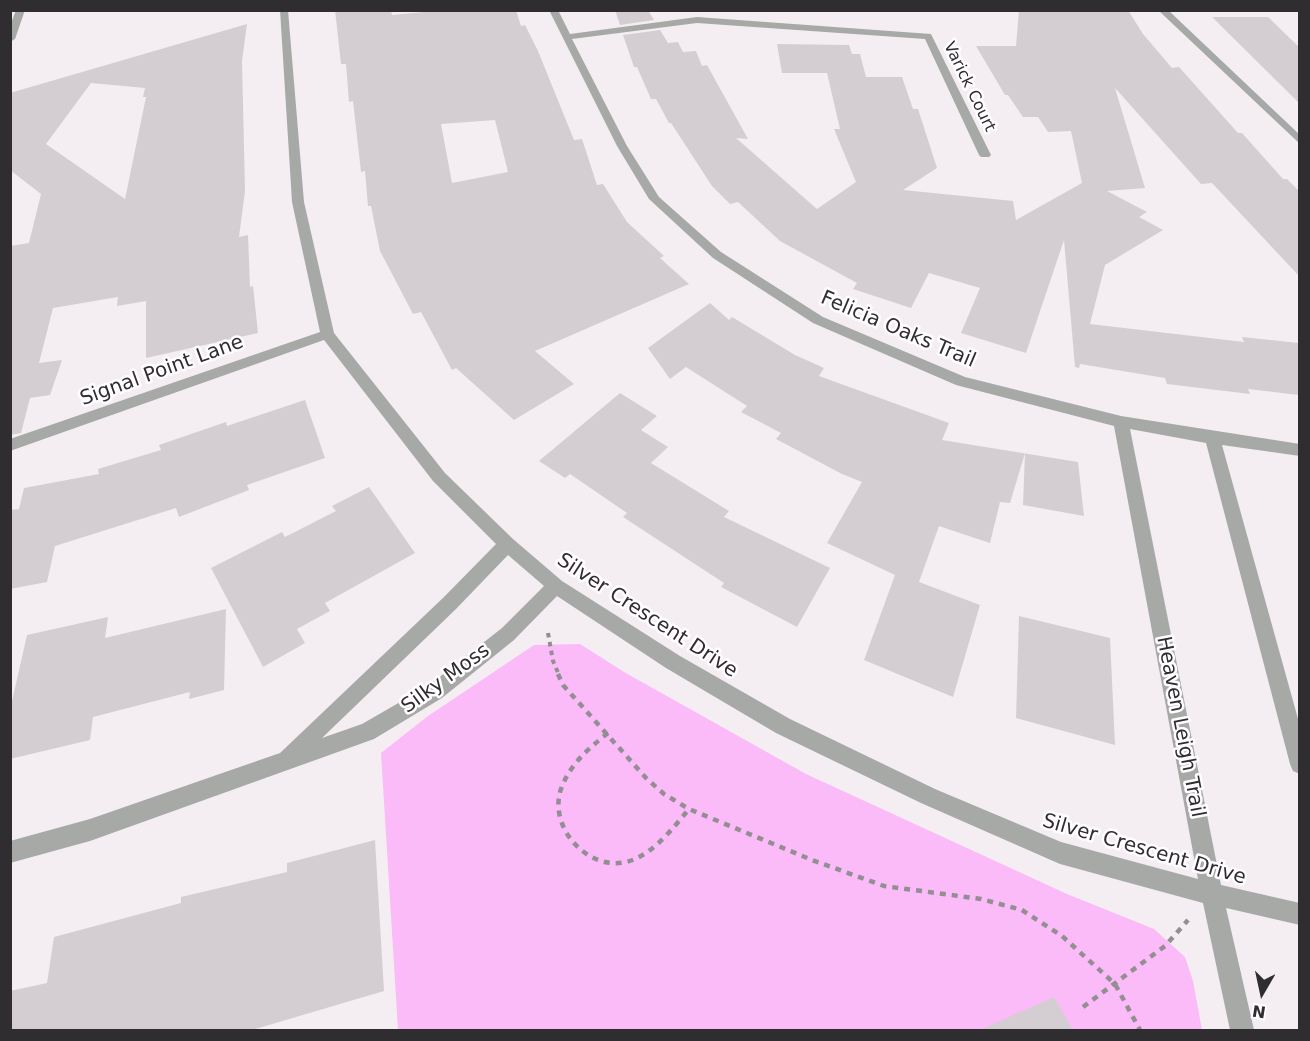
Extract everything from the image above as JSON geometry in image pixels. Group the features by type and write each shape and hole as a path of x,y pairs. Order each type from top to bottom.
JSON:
{"street":[{"path":"10,39 21,10"},
{"name":"Silver Crescent Drive","path":"284,10 298,202 327,334 440,477 507,544 556,586 673,662 783,726 928,796 1060,853 1212,894 1299,914"},
{"name":"Felicia Oaks Trail","path":"553,10 622,146 655,199 717,255 818,320 961,381 1121,422 1299,450"},
{"path":"1162,10 1299,141"},
{"name":"Varick Court","path":"567,37 697,20 928,36 985,155"},
{"name":"Signal Point Lane","path":"10,445 327,334"},
{"name":"Heaven Leigh Trail","path":"1121,422 1212,894 1242,1030"},
{"path":"1212,438 1299,764"},
{"name":"Silky Moss","path":"285,759 450,603 507,544"},
{"name":"Silky Moss","path":"10,852 90,830 285,759 367,732 435,692 508,634 556,586"}],"path":[{"path":"556,586 548,635 553,661 563,685 646,778 664,794 689,809 812,860 884,886 981,899 1022,910 1062,936 1115,984 1140,1030"},
{"path":"608,733 574,761 559,795 562,823 574,847 603,861 630,862 660,843 689,809"},
{"path":"1083,1007 1165,946 1212,894"}],"shaded area":[{"path":"580,644 624,672 806,774 1067,894 1154,929 1185,957 1193,981 1202,1030 398,1030 381,753 428,716 534,645"}],"building":[{"path":"335,10 391,10 392,15 445,10 516,10 521,26 525,25 538,51 574,140 582,139 597,185 603,184 627,222 664,256 660,258 689,284 535,351 574,384 514,420 456,368 452,370 421,312 413,314 380,251 371,206 368,206 365,171 361,172 353,101 349,102 346,64 341,64","holes":["495,120 508,172 452,183 441,124"]},
{"path":"615,10 648,10 654,20 620,25"},
{"path":"1019,10 1128,10 1143,34 1172,68 1179,67 1238,133 1242,133 1283,179 1287,179 1299,191 1299,276 1212,183 1201,184 1115,88 1145,188 1107,191 1147,212 1139,217 1163,230 1105,265 1090,324 1244,342 1242,337 1299,343 1299,395 1248,389 1250,394 1167,384 1165,378 1080,364 1079,368 1075,367 1064,240 1026,353 961,333 980,288 929,273 911,308 853,289 857,283 780,241 738,202 730,204 712,186 669,123 656,99 651,99 637,67 634,67 623,35 660,30 668,43 678,42 683,52 696,51 702,66 707,65 748,139 736,138 817,209 856,182 834,129 840,129 827,73 782,73 777,44 849,45 852,54 860,54 866,77 902,77 913,109 918,109 937,168 903,190 1013,201 1016,220 1082,183 1071,131 1048,132 1038,117 1023,117 1008,95 1005,95 976,46 1016,46"},
{"path":"1212,17 1268,17 1299,47 1299,103"},
{"path":"247,24 242,61 245,191 239,237 248,235 250,287 253,286 258,333 146,358 146,301 117,306 118,297 53,308 39,363 62,360 50,395 30,398 21,433 10,435 10,246 29,243 41,194 10,170 10,93","holes":["91,83 145,88 143,97 146,97 125,199 46,144"]},
{"path":"710,303 729,320 732,317 795,355 824,368 819,376 949,423 942,440 1025,453 1010,503 1000,502 990,543 939,526 919,582 980,605 953,697 864,660 895,575 827,543 862,482 776,439 781,433 741,412 747,406 686,367 670,379 648,348"},
{"path":"620,393 657,416 641,430 668,447 651,463 729,511 724,517 830,568 797,627 721,587 724,583 623,517 627,513 570,474 565,478 539,461"},
{"path":"305,400 325,458 247,485 249,490 179,517 176,508 55,546 47,582 10,589 10,510 19,509 24,488 99,474 98,469 161,450 159,445 226,422 227,426"},
{"path":"1025,453 1078,462 1084,516 1023,505"},
{"path":"369,487 415,553 325,603 330,611 297,629 305,643 263,667 211,568 282,532 285,537 336,511 332,506"},
{"path":"226,609 224,690 189,699 190,692 93,717 90,740 10,759 10,710 27,635 108,617 105,638"},
{"path":"1019,616 1110,638 1115,745 1016,718"},
{"path":"375,840 384,991 252,1030 10,1030 10,991 47,983 54,937 181,903 181,897 287,872 287,863"},
{"path":"1054,997 1073,1030 980,1030"}]}
